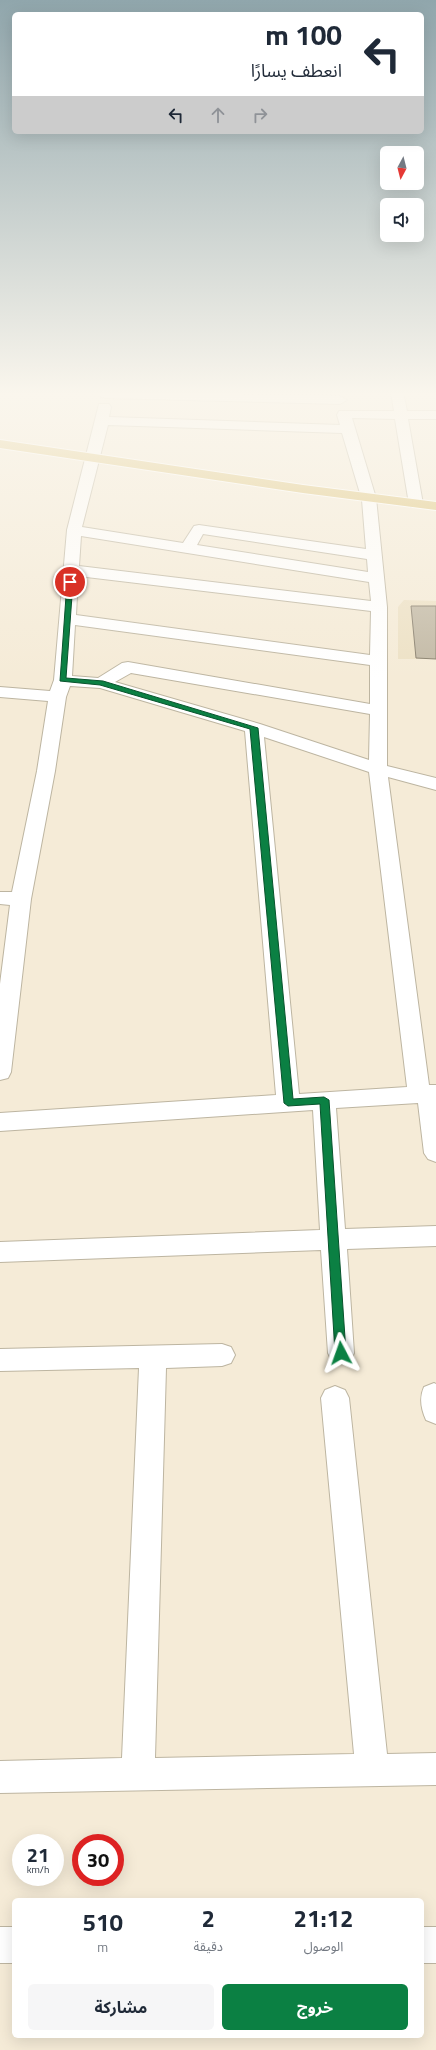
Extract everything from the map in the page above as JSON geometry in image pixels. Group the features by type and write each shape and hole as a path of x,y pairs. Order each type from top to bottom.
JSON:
{"main road":[{"path":"281,488 436,511"},
{"path":"369,500 436,506"}],"street":[{"path":"0,1072 21,899 46,771 60,688 74,530 85,488"},
{"path":"365,488 369,500 379,607 377,661 378,769 436,1153"},
{"path":"413,488 416,504"},
{"path":"187,548 199,529 374,555"},
{"path":"74,530 376,578"},
{"path":"71,570 379,607"},
{"path":"67,619 377,661"},
{"path":"0,692 60,688 101,683 128,668 377,710"},
{"path":"101,683 254,728 378,769 436,784"},
{"path":"254,728 288,1103"},
{"path":"0,898 21,899"},
{"path":"0,1122 428,1094"},
{"path":"324,1100 341,1353"},
{"path":"0,1252 436,1236"},
{"path":"0,1360 222,1355"},
{"path":"138,1775 153,1356"},
{"path":"335,1398 372,1770"},
{"path":"0,1777 436,1769"},
{"path":"0,1945 12,1945"},
{"path":"424,1945 436,1945"}],"shaded area":[{"path":"404,600 436,601 436,659 398,659 398,607"}],"building":[{"path":"411,606 436,606 436,659 416,658"}],"route":[{"path":"70,582 63,680 101,683 254,728 288,1103 324,1100 341,1353"}]}
